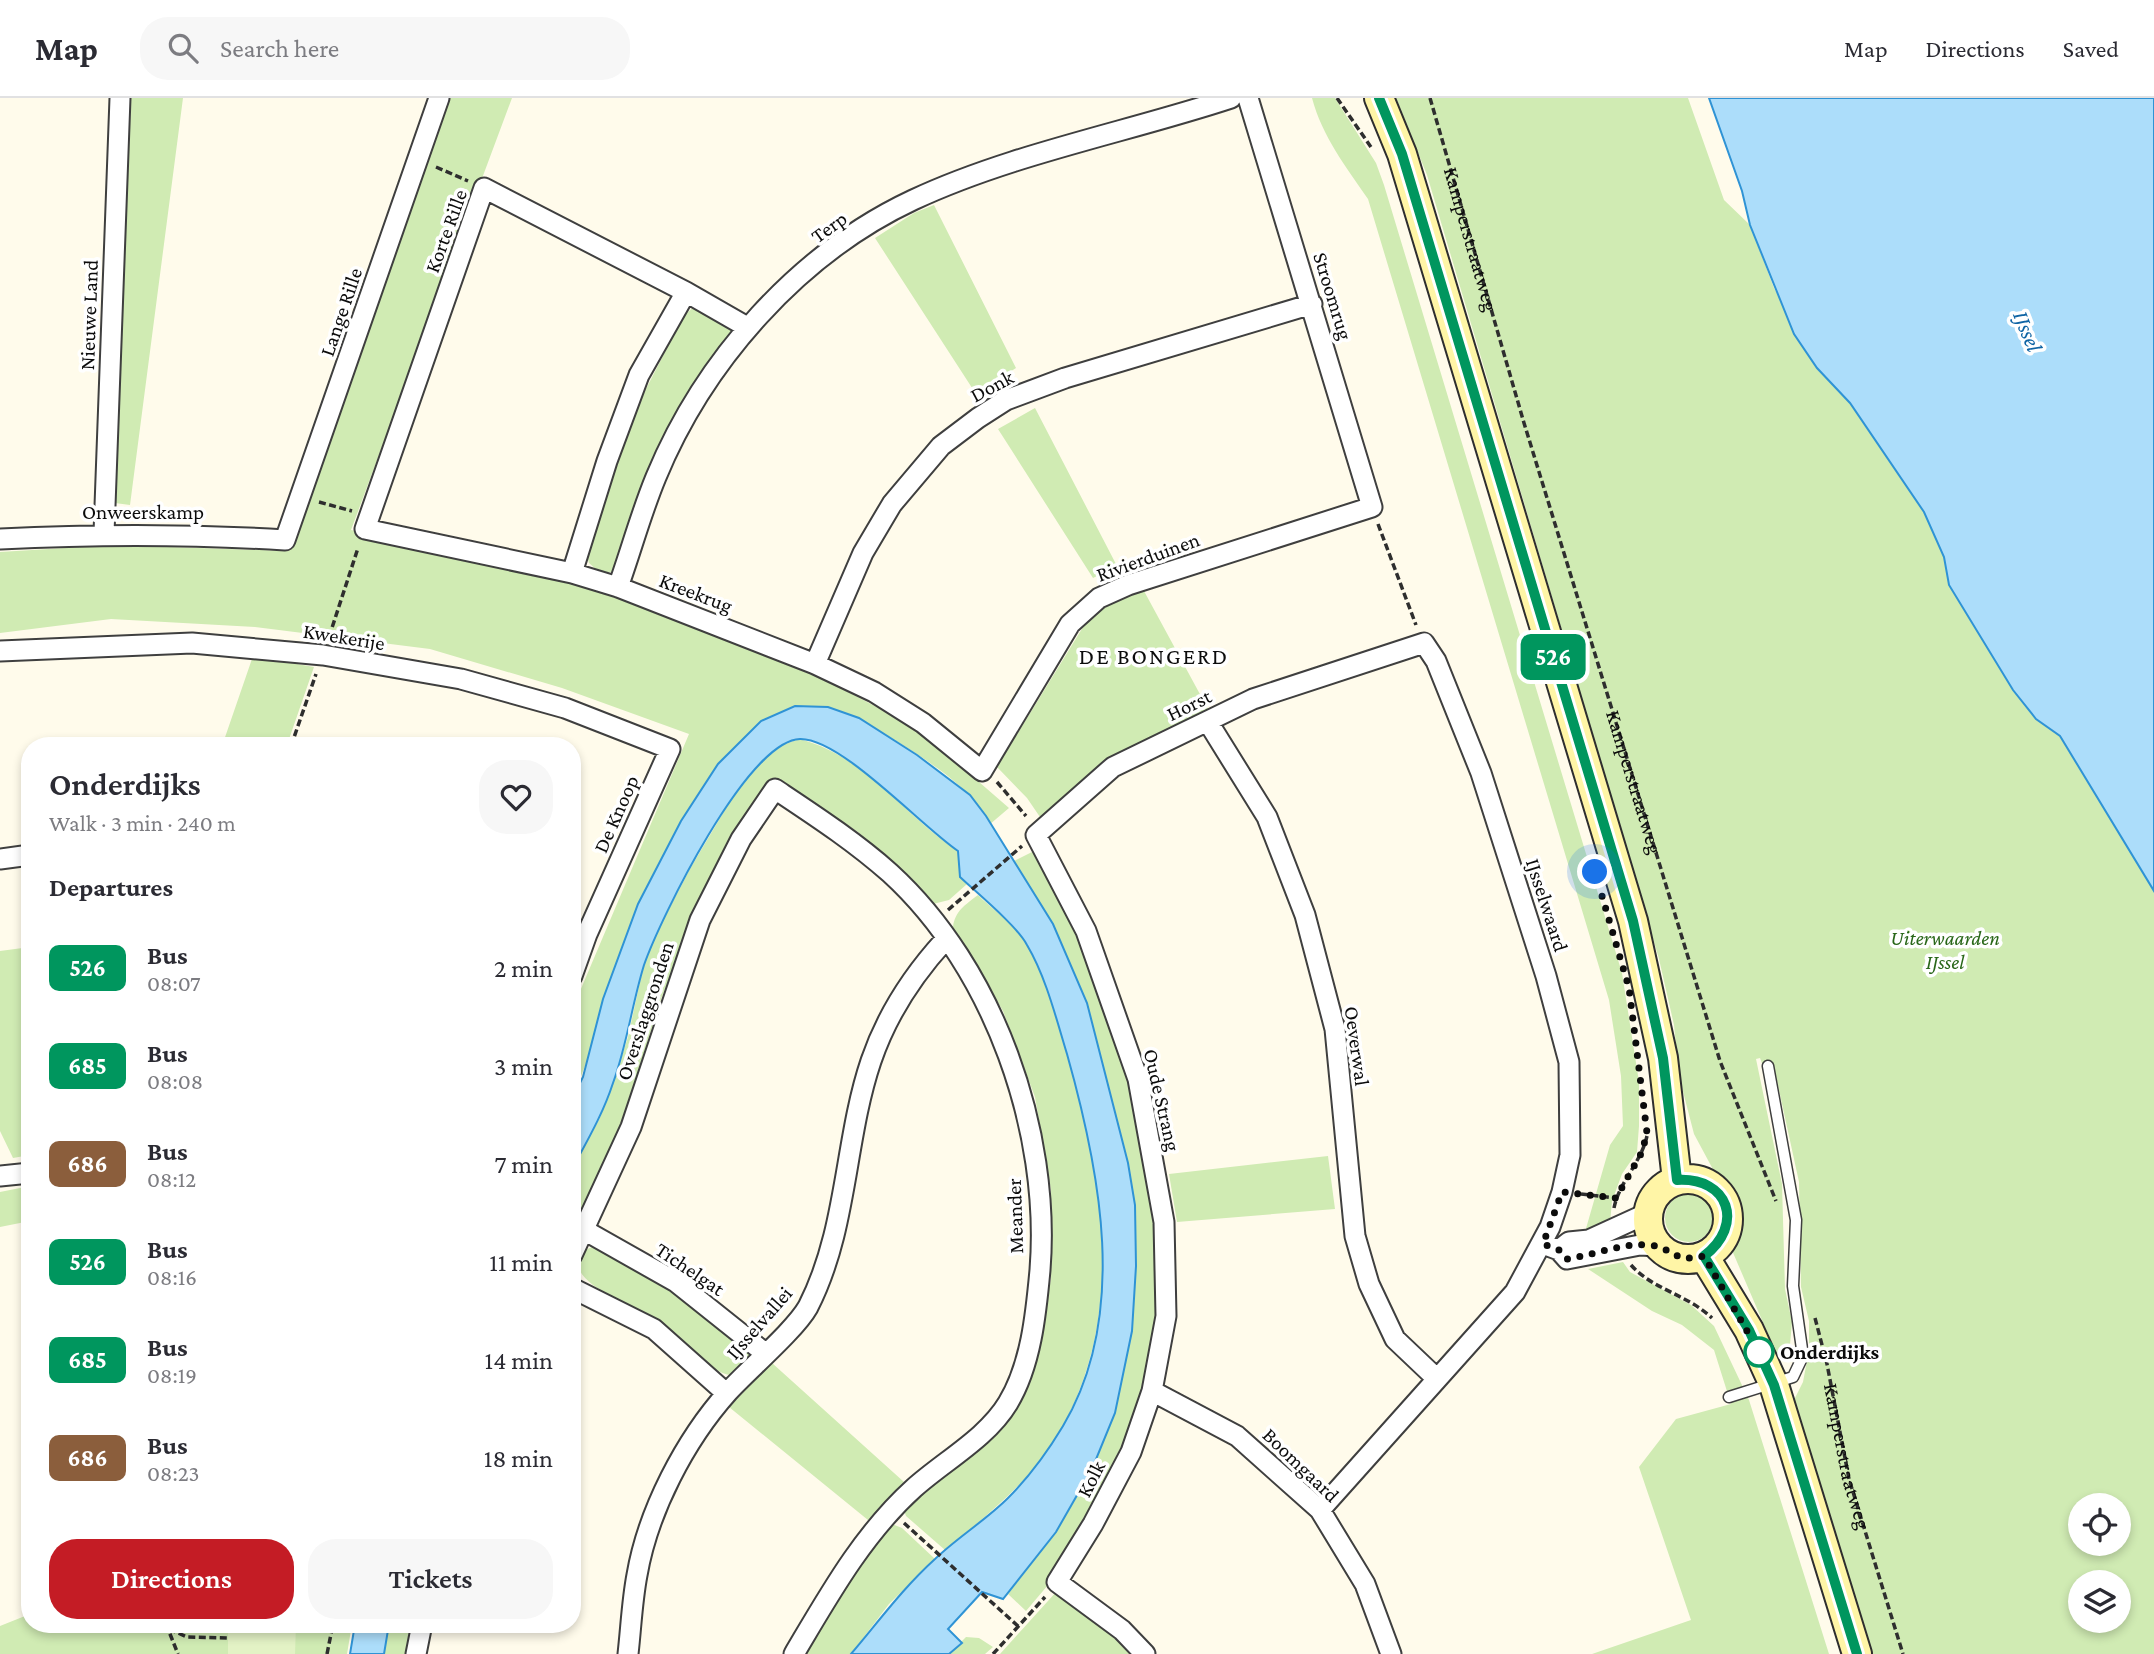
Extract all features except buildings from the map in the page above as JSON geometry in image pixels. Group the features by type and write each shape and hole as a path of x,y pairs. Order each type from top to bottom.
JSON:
{"main road":[{"name":"Kamperstraatweg","path":"1379,98 1402,154 1633,921 1663,1058 1677,1180"},
{"path":"1695,1179 1710,1185 1725,1206 1726,1231 1718,1245 1704,1256 1680,1258 1658,1246 1649,1231 1648,1213 1658,1192 1677,1180 1695,1179"},
{"name":"Kamperstraatweg","path":"1704,1256 1749,1330 1774,1385 1857,1654"}],"street":[{"name":"Nieuwe Land","path":"104,533 120,98"},
{"name":"Lange Rille","path":"285,540 439,98"},
{"name":"Terp","path":"618,587 656,477 684,420 747,327 801,276 848,239 912,201 967,178 1231,98"},
{"name":"Stroomrug","path":"1248,98 1372,507"},
{"name":"Korte Rille","path":"367,522 484,188 687,292 747,327"},
{"path":"572,573 607,461 639,375 687,292"},
{"name":"Donk","path":"815,664 863,553 892,504 941,446 978,418 1006,400 1065,378 1312,304"},
{"name":"Rivierduinen","path":"982,771 1070,624 1099,598 1128,584 1372,507"},
{"name":"Kreekrug","path":"367,522 618,587 815,664 874,692 923,723 982,771"},
{"name":"Onweerskamp","path":"0,539 104,533 201,534 285,540"},
{"name":"Kwekerije","path":"0,652 192,643 323,655 461,680 500,690 565,708 670,749"},
{"name":"Horst","path":"1036,835 1113,766 1253,699 1424,643"},
{"name":"IJsselwaard","path":"1320,1510 1435,1377 1515,1292 1551,1247 1570,1155 1569,1062 1546,976 1481,774 1436,662 1424,643"},
{"name":"Oeverwal","path":"1208,722 1267,817 1306,915 1335,1029 1355,1236 1369,1284 1395,1339 1435,1377"},
{"name":"De Knoop","path":"581,930 670,749"},
{"name":"Meander","path":"775,789 830,825 891,874 946,940 978,987 1008,1050 1028,1117 1039,1184 1042,1239 1036,1313 1024,1362 1008,1404 980,1434 913,1489 855,1555 824,1600 794,1654"},
{"name":"Overslaggronden","path":"581,1236 631,1127 700,920 740,839 775,789"},
{"name":"Oude Strang","path":"1036,835 1086,931 1138,1079 1164,1222 1166,1316 1152,1391"},
{"path":"0,859 21,856"},
{"name":"IJsselvallei","path":"628,1654 637,1573 660,1499 690,1441 726,1393 807,1309 831,1249 871,1062 892,1011 916,972 946,940"},
{"path":"0,1176 21,1174"},
{"path":"1551,1247 1589,1240 1648,1213"},
{"name":"Tichelgat","path":"584,1230 676,1282 765,1353"},
{"path":"1551,1247 1567,1259 1640,1245 1658,1246"},
{"path":"581,1292 654,1329 726,1393"},
{"name":"Boomgaard","path":"1152,1391 1237,1436 1320,1510 1365,1584 1391,1654"},
{"name":"Kolk","path":"1057,1582 1093,1524 1131,1452 1152,1391"},
{"path":"1057,1582 1122,1630 1145,1654"},
{"path":"416,1654 420,1633"}],"lane":[{"name":"Kamperstraatweg","path":"1729,1397 1774,1385 1797,1374 1802,1356 1793,1286 1796,1220 1768,1066"}],"path":[{"path":"1337,98 1374,153"},
{"name":"Kamperstraatweg","path":"1430,98 1524,423 1720,1061 1780,1212"},
{"path":"418,159 484,188"},
{"path":"294,737 367,522 300,497"},
{"path":"1372,507 1424,643"},
{"path":"982,771 1013,797 1036,835"},
{"path":"958,901 1014,852"},
{"path":"1562,1192 1616,1198 1642,1152 1647,1133"},
{"path":"1626,1257 1637,1272 1694,1303 1719,1328"},
{"name":"Kamperstraatweg","path":"1813,1311 1827,1364 1849,1479 1903,1654"},
{"path":"892,1512 1019,1627"},
{"path":"993,1654 1057,1582"},
{"path":"170,1633 178,1654"},
{"path":"178,1633 187,1637 228,1638"},
{"path":"327,1654 331,1633"}],"green space":[{"path":"131,98 183,98 130,505 115,503"},
{"path":"446,98 512,98 351,530 608,584 775,653 918,729 1009,808 989,825 981,809 951,779 913,751 859,718 733,748 718,764 681,821 581,1076 581,989 689,734 562,688 430,649 255,627 111,619 0,633 0,552 113,545 289,551"},
{"path":"1312,98 1335,98 1376,163 1384,185 1622,973 1639,1082 1637,1152 1622,1174 1612,1201 1610,1223 1585,1232 1610,1145 1623,1126 1621,1076 1609,1000 1368,199 1328,138"},
{"name":"Uiterwaarden IJssel","path":"1396,98 1688,98 1724,200 1750,225 1774,288 1817,368 1850,403 1924,512 1944,557 1949,585 2013,690 2036,719 2060,736 2154,891 2154,1654 1870,1654 1792,1404 1803,1382 1809,1350 1809,1321 1801,1287 1799,1182 1776,1076 1763,1066 1760,1058 1756,1059 1782,1184 1785,1289 1792,1322 1789,1356 1777,1355 1731,1248 1739,1227 1738,1205 1728,1185 1716,1175 1694,1134 1679,1076 1674,1025 1659,959 1427,175"},
{"path":"934,205 1016,368 976,394 875,238 914,213"},
{"path":"694,307 731,324 731,339 618,568 612,572 599,572 589,563 587,556 630,420 684,315"},
{"path":"1035,408 1117,566 1093,578 998,429"},
{"path":"1144,591 1208,709 1136,748 1040,817 1027,798 997,767 1088,619 1119,598"},
{"path":"253,656 314,667 290,737 225,737"},
{"path":"799,739 823,747 864,772 938,837 958,851 960,877 967,884 949,900 933,904 858,832 772,778 693,919 661,999 623,1119 583,1214 581,1153 599,1120 613,1083 628,1037 643,968 656,934 729,803 756,766 780,746"},
{"path":"1036,850 1077,929 1137,1111 1153,1199 1157,1280 1155,1326 1134,1422 1120,1459 1096,1503 1046,1582 1048,1585 1026,1611 1008,1594 1056,1532 1092,1469 1115,1413 1132,1331 1128,1163 1087,1003 1014,861"},
{"path":"978,895 1022,936 1033,954 1049,994 1089,1142 1102,1237 1102,1284 1096,1332 1084,1378 1053,1443 1011,1493 945,1550 906,1516 904,1510 948,1470 1036,1356 1051,1279 1051,1190 1035,1097 1003,1011 953,927 958,912"},
{"path":"21,948 21,1157 13,1158 0,1131 0,951"},
{"path":"1328,1156 1335,1209 1177,1222 1169,1174"},
{"path":"21,1188 21,1223 0,1227 0,1192"},
{"path":"1689,1194 1698,1195 1706,1201 1712,1209 1712,1227 1706,1235 1698,1241 1689,1242 1680,1241 1672,1235 1666,1227 1665,1218 1666,1209 1672,1201 1680,1195"},
{"path":"599,1244 649,1270 750,1351 750,1357 732,1375 723,1373 703,1361 654,1318 588,1281 581,1273 581,1256 585,1250"},
{"path":"1623,1262 1630,1272 1691,1305 1714,1326 1749,1400 1829,1654 1592,1654 1691,1620 1639,1467 1676,1419 1731,1404 1714,1350 1682,1325 1652,1311 1588,1269"},
{"path":"772,1363 904,1482 868,1520 729,1407"},
{"path":"892,1524 902,1528 935,1559 889,1604 851,1654 806,1654 844,1585"},
{"path":"1057,1591 1138,1654 1000,1654"},
{"path":"21,1618 21,1633 350,1633 347,1654 0,1654 0,1626"},
{"path":"228,1633 296,1633 295,1654 228,1654"},
{"path":"388,1633 413,1633 409,1654 384,1654"},
{"path":"966,1637 979,1638 993,1647 985,1654 949,1654"}],"water":[{"name":"IJssel","path":"1709,98 2154,98 2154,891 2060,736 2036,719 2013,690 1949,585 1944,557 1924,512 1850,403 1817,368 1794,334 1750,225 1742,191"},
{"path":"795,706 828,707 859,718 917,755 970,795 1053,924 1087,1003 1128,1163 1135,1205 1136,1266 1132,1331 1115,1413 1092,1469 1056,1532 1003,1599 982,1592 948,1629 962,1643 949,1654 851,1654 912,1581 1008,1498 1031,1473 1051,1445 1083,1383 1096,1338 1102,1290 1098,1194 1090,1146 1050,998 1040,970 1022,937 960,877 958,851 859,768 817,743 800,739 779,747 756,769 732,799 686,874 644,965 609,1094 581,1152 581,1081 603,999 638,904 681,821 718,764 761,721"},
{"path":"354,1633 388,1633 384,1654 350,1654"}],"bus line":[{"name":"526","path":"1379,98 1402,154 1633,921 1663,1058 1677,1180 1695,1179 1710,1185 1722,1198 1728,1214 1726,1231 1718,1245 1704,1256 1749,1330 1774,1385 1857,1654"}],"place":[{"name":"Onderdijks","path":"1759,1352"}],"district":[{"name":"DE BONGERD","path":"1154,656"}],"route":[{"path":"1595,872 1632,1002 1645,1094 1647,1133 1642,1152 1616,1198 1562,1192 1543,1244 1559,1250 1567,1259 1640,1245 1658,1246 1668,1254 1680,1258 1704,1256 1749,1330 1759,1352"}]}
